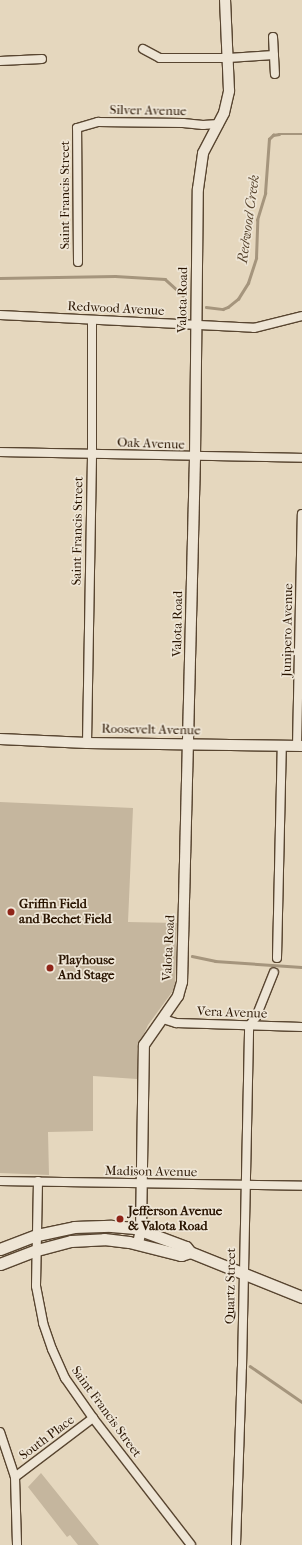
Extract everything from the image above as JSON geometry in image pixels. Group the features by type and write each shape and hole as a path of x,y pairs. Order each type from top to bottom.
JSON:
{"main road":[{"path":"0,1249 37,1235 74,1227 111,1226 140,1230 186,1247 190,1252 302,1297"},
{"path":"0,1264 37,1250 71,1241 104,1240 138,1243 181,1255 190,1252"}],"street":[{"name":"Valota Road","path":"138,1243 140,1230 144,1045 178,996 182,982 194,457 198,189 203,154 224,113 229,90 226,0"},
{"path":"273,37 275,74"},
{"path":"143,48 160,58 228,58 274,55"},
{"path":"0,61 42,59"},
{"name":"Silver Avenue","path":"77,128 98,122 183,123 203,125 219,124"},
{"name":"Saint Francis Street","path":"77,128 78,262"},
{"name":"Redwood Avenue","path":"0,315 254,328 302,316"},
{"name":"Saint Francis Street","path":"87,743 92,455 92,320"},
{"name":"Oak Avenue","path":"0,452 302,458"},
{"name":"Junipero Avenue","path":"300,746 302,514"},
{"name":"Roosevelt Avenue","path":"0,739 87,743 300,746"},
{"path":"277,958 282,745"},
{"path":"249,1026 256,1017 274,972"},
{"name":"Vera Avenue","path":"163,1019 176,1024 302,1027"},
{"name":"Quartz Street","path":"236,1545 244,1274 244,1186 249,1026"},
{"name":"Madison Avenue","path":"0,1181 302,1186"},
{"name":"Saint Francis Street","path":"38,1181 36,1286 45,1330 52,1350 65,1378 92,1418 191,1545"},
{"name":"South Place","path":"16,1477 92,1418"},
{"path":"0,1432 16,1477 17,1545"}],"shaded area":[{"path":"0,802 133,808 128,922 177,923 175,988 148,1025 137,1049 137,1079 93,1076 93,1131 48,1132 49,1175 0,1173"},
{"path":"41,1473 99,1545 78,1545 70,1535 67,1537 28,1487"}],"waterway":[{"name":"Redwood Creek","path":"206,307 223,309 228,307 238,299 248,283 256,258 257,220 265,193 269,139 273,135 279,134 302,134"},
{"name":"Redwood Creek","path":"0,278 115,276 165,279 185,297"},
{"path":"192,956 215,961 302,967"},
{"path":"250,1366 302,1402"}],"place":[{"name":"Griffin Field and Bechet Field","path":"11,912"},
{"name":"Playhouse And Stage","path":"50,968"},
{"name":"Jefferson Avenue & Valota Road","path":"120,1219"}]}
